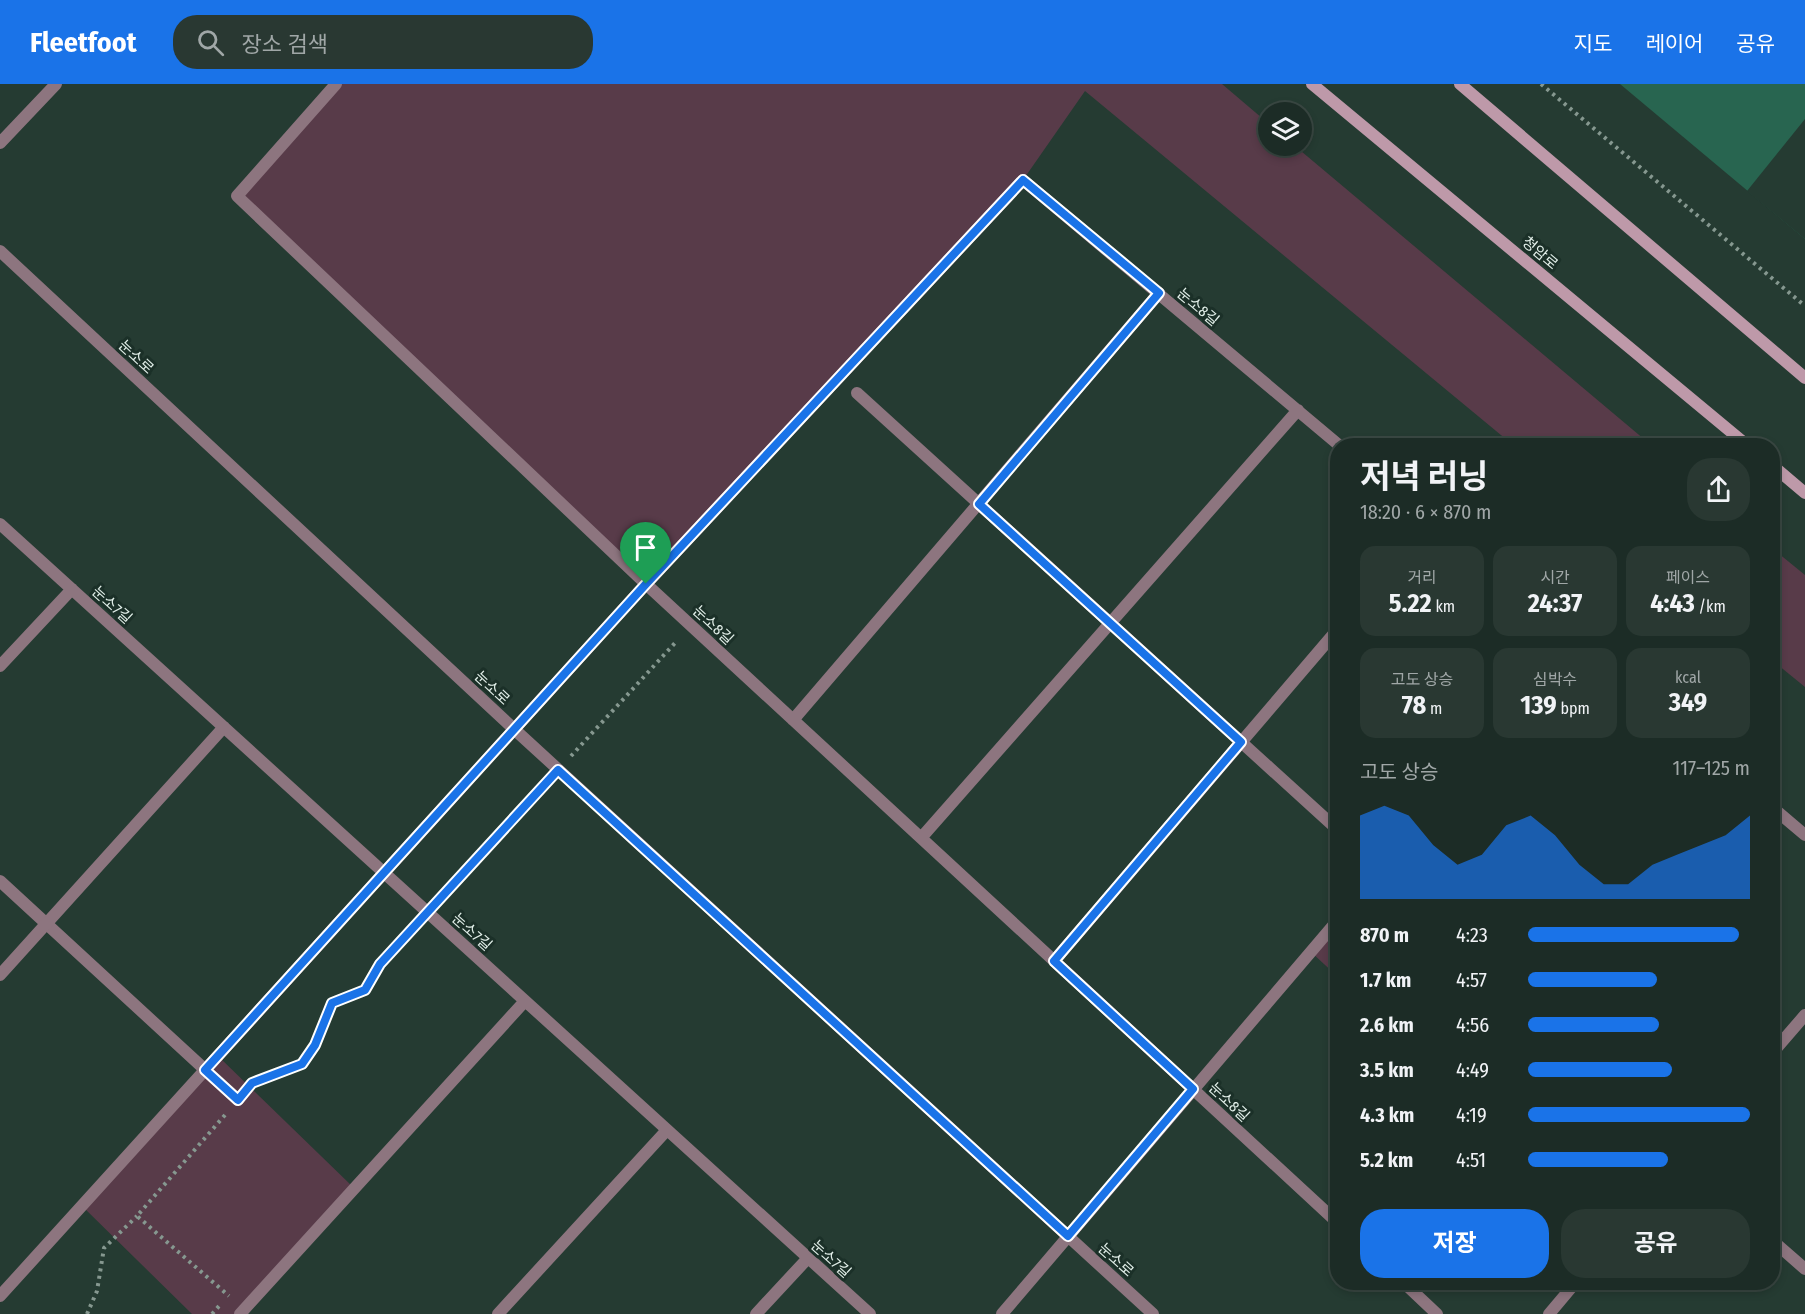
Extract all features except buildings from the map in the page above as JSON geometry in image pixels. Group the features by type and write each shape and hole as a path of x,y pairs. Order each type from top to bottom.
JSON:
{"main road":[{"name":"청암로","path":"1312,84 1738,438"},
{"path":"1460,84 1805,378"},
{"path":"1780,472 1805,493"}],"street":[{"path":"0,143 56,84"},
{"path":"0,1296 646,584 237,195 336,84"},
{"name":"눈소8길","path":"1330,1216 646,584 1023,180 1331,438"},
{"name":"눈소로","path":"0,251 558,770 1153,1314"},
{"path":"794,720 1159,293"},
{"path":"857,393 1330,823"},
{"path":"921,838 1298,410"},
{"name":"눈소7길","path":"0,524 870,1314"},
{"path":"0,666 72,589"},
{"path":"1054,961 1330,638"},
{"path":"0,975 224,727"},
{"path":"1780,814 1805,835"},
{"path":"0,881 238,1100"},
{"path":"1002,1314 1330,929"},
{"path":"240,1314 525,1001"},
{"path":"1780,1044 1805,1015"},
{"path":"498,1314 667,1130"},
{"path":"1780,1247 1805,1269"},
{"path":"756,1314 808,1258"},
{"path":"1412,1290 1437,1314"},
{"path":"1549,1314 1569,1290"}],"path":[{"path":"1541,84 1805,306"},
{"path":"87,1314 97,1292 104,1248 137,1216 252,1083 302,1064 315,1045 332,1003 365,990 380,964 675,643"},
{"path":"137,1216 229,1295 212,1314"}],"shaded area":[{"path":"336,84 1222,84 1258,115 1258,156 1307,156 1643,438 1505,438 1085,91 1023,180 646,584 237,196"},
{"path":"1620,84 1805,84 1805,239"},
{"path":"1780,555 1805,575 1805,687 1780,667"},
{"path":"1330,929 1330,970 1311,952"},
{"path":"218,1056 354,1188 240,1314 192,1314 82,1206"}],"pier":[{"path":"1805,119 1805,239 1747,191"}],"route":[{"path":"1023,180 1159,293 979,504 1241,742 1054,961 1193,1089 1068,1236 558,770 380,964 365,990 332,1003 315,1045 302,1064 252,1083 238,1100 205,1070 646,584 1023,180"}]}
